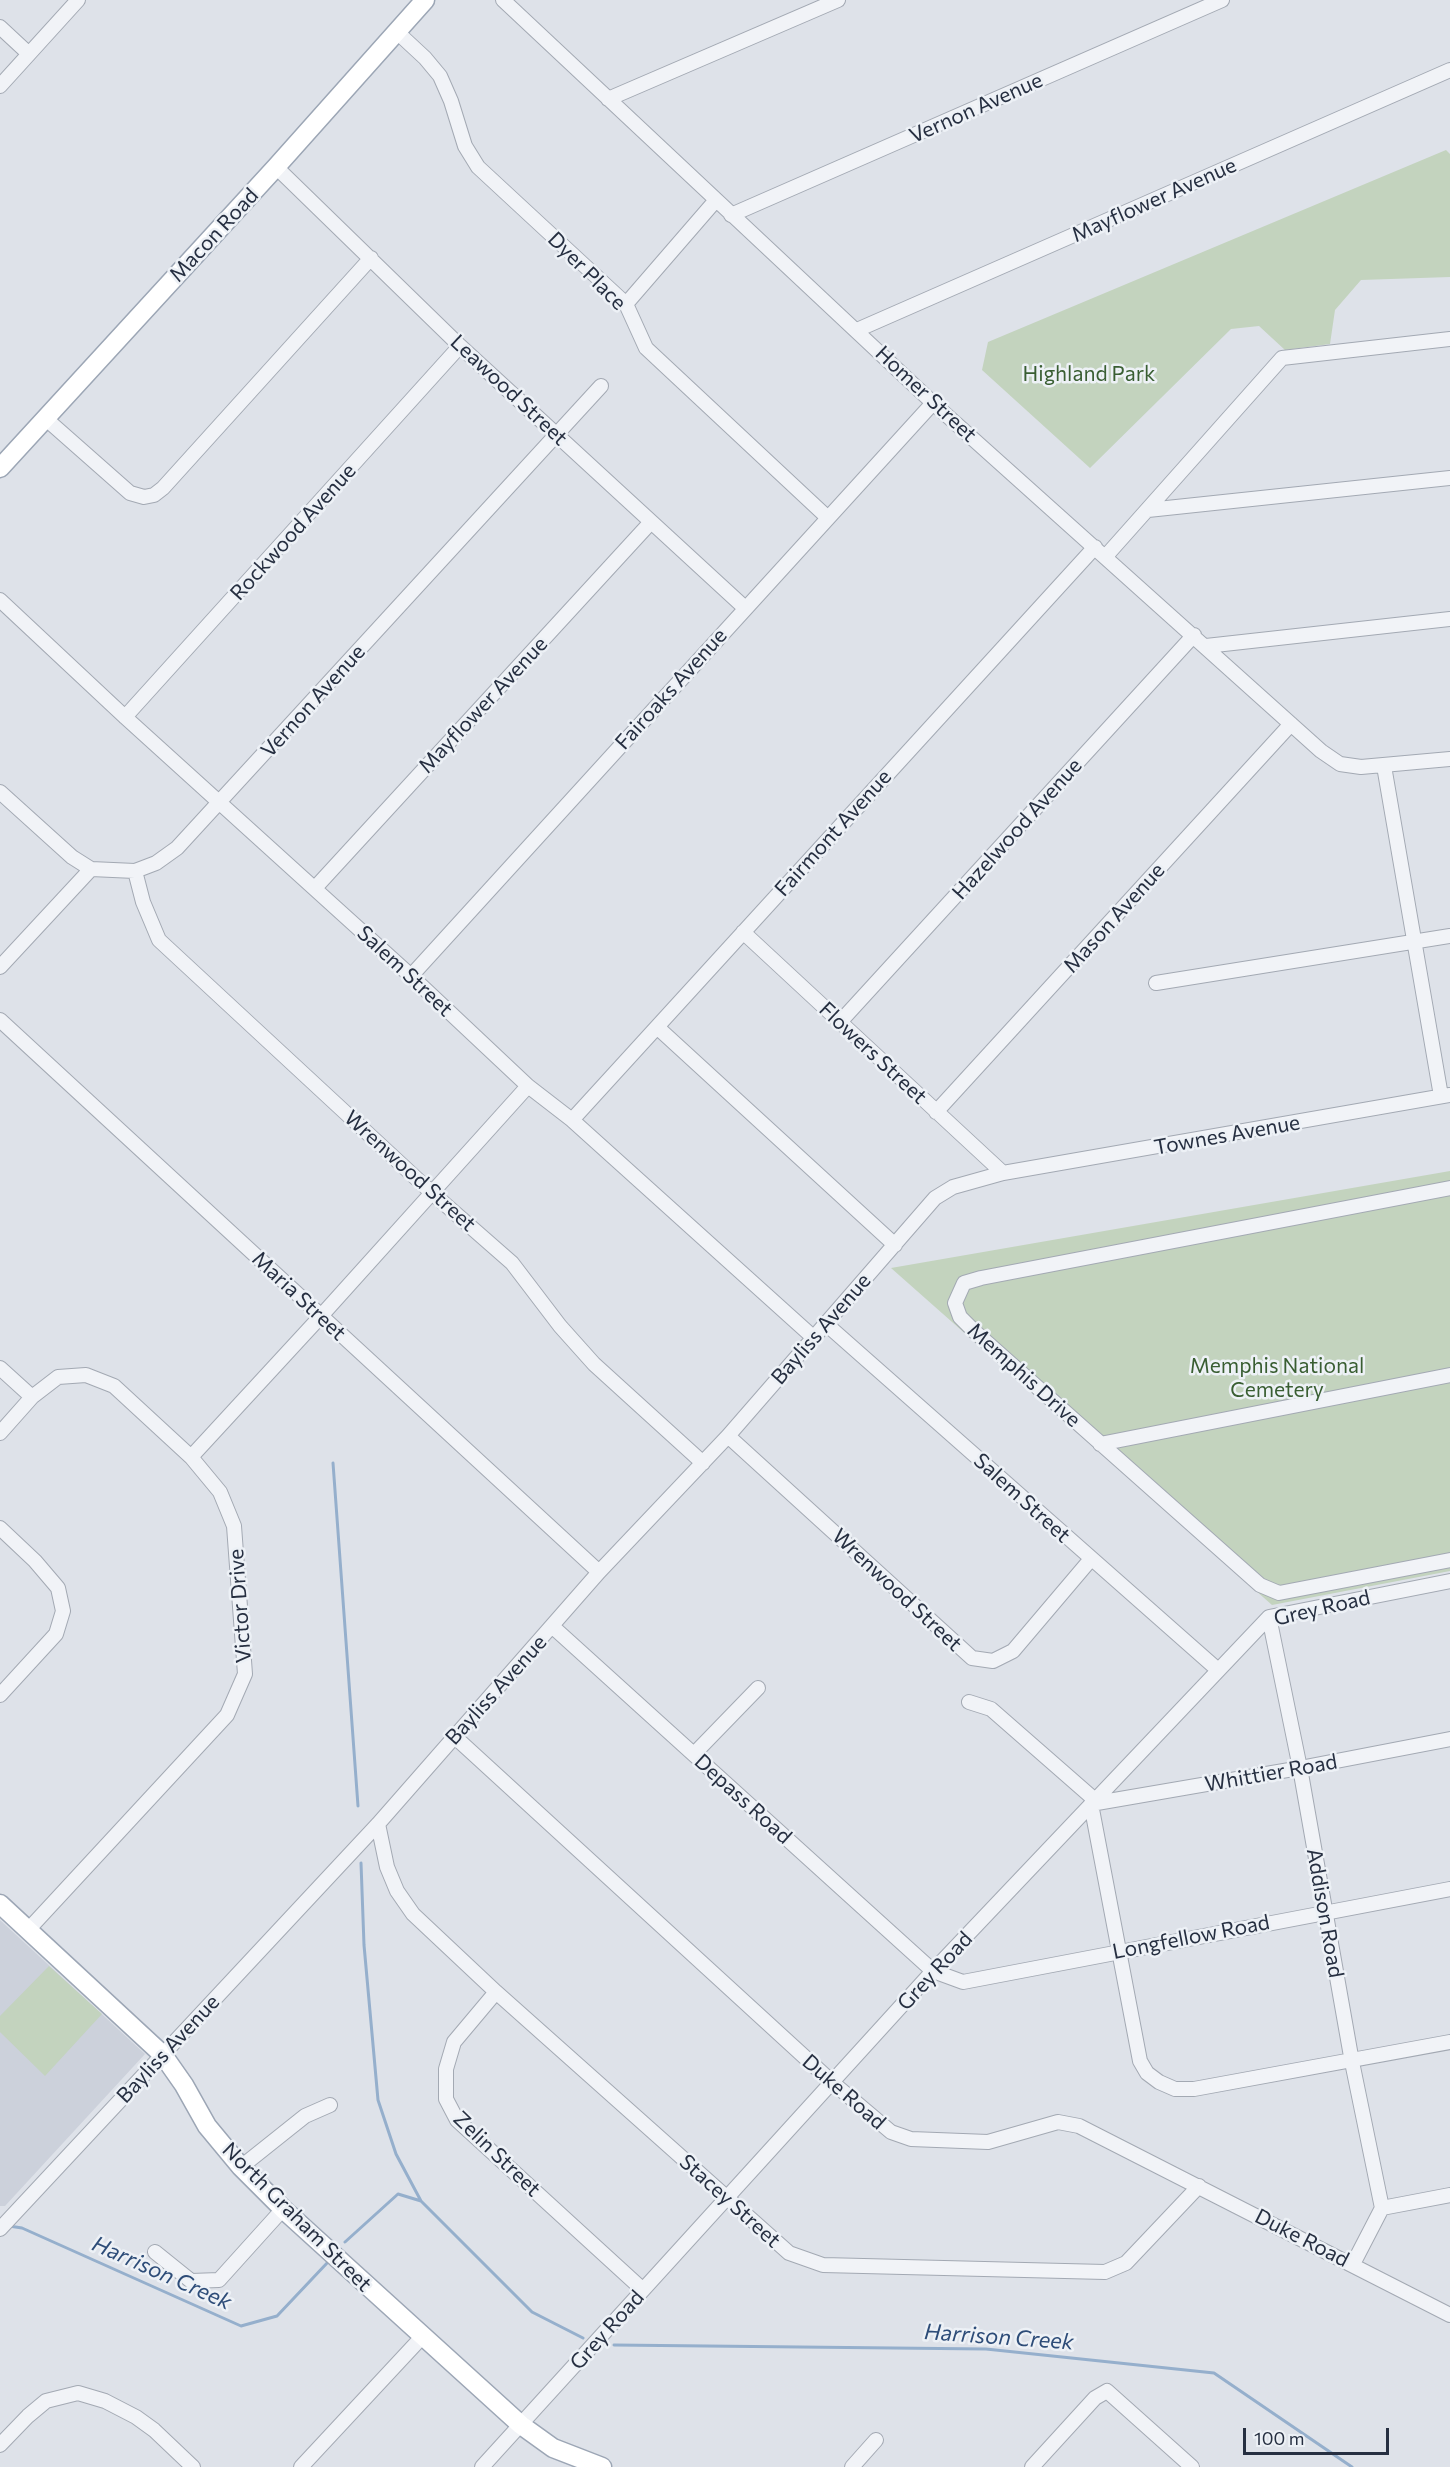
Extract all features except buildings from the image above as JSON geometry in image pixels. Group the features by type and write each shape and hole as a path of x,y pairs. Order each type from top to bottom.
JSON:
{"main road":[{"name":"Macon Road","path":"0,468 276,167 425,0"},
{"name":"North Graham Street","path":"0,1904 163,2055 184,2085 207,2126 241,2167 283,2209 521,2425 553,2448 602,2467"}],"street":[{"path":"0,86 78,0"},
{"name":"Homer Street","path":"503,0 933,403 1291,724 1340,764 1361,767 1384,766"},
{"path":"608,99 838,0"},
{"name":"Vernon Avenue","path":"731,215 1222,0"},
{"path":"0,27 29,54"},
{"name":"Dyer Place","path":"397,32 429,62 440,76 451,101 465,146 478,167 626,304 646,348 828,518"},
{"name":"Mayflower Avenue","path":"857,330 1450,70"},
{"name":"Leawood Street","path":"276,167 460,346 745,608"},
{"path":"626,304 716,200"},
{"path":"45,418 130,494 144,497 154,495 163,488 371,258"},
{"name":"Fairmont Avenue","path":"572,1120 743,932 1101,552 1148,510 1282,358 1450,339"},
{"name":"Rockwood Avenue","path":"125,717 460,346"},
{"name":"Vernon Avenue","path":"90,869 135,871 156,863 177,848 601,386"},
{"name":"Fairoaks Avenue","path":"411,976 933,403"},
{"path":"1148,510 1450,478"},
{"name":"Mayflower Avenue","path":"315,888 651,522"},
{"name":"Salem Street","path":"0,600 528,1086 572,1120 814,1338"},
{"path":"1206,646 1450,619"},
{"name":"Hazelwood Avenue","path":"840,1022 1194,635"},
{"name":"Mason Avenue","path":"936,1112 1291,724"},
{"path":"1446,1095 1414,943 1384,766 1450,759"},
{"path":"0,792 72,857 90,869 0,967"},
{"name":"Wrenwood Street","path":"135,871 143,902 159,940 431,1192 512,1263 560,1326 594,1364 703,1463"},
{"name":"Flowers Street","path":"743,932 1003,1173"},
{"path":"1156,983 1450,936"},
{"name":"Maria Street","path":"0,1020 599,1572"},
{"path":"657,1027 895,1245"},
{"path":"190,1457 321,1316 528,1086"},
{"name":"Townes Avenue","path":"1003,1173 1446,1095"},
{"name":"Bayliss Avenue","path":"0,2229 378,1824 599,1572 728,1436 935,1198 953,1186 1003,1173"},
{"name":"Memphis Drive","path":"1450,1188 981,1278 964,1283 955,1303 960,1317 1260,1585 1279,1593 1450,1560"},
{"name":"Salem Street","path":"826,1324 1218,1670"},
{"path":"0,1368 32,1397 0,1433"},
{"name":"Victor Drive","path":"28,1930 226,1715 245,1674 234,1526 220,1492 190,1457 114,1386 87,1375 58,1377 32,1397"},
{"path":"1101,1444 1450,1375"},
{"name":"Wrenwood Street","path":"728,1436 972,1658 993,1661 1013,1650 1091,1559"},
{"path":"0,1528 35,1561 58,1588 63,1611 56,1634 0,1695"},
{"name":"Grey Road","path":"482,2467 933,1971 1269,1617 1450,1581"},
{"name":"Addison Road","path":"1269,1617 1300,1768 1324,1912 1382,2208"},
{"name":"Depass Road","path":"553,1627 933,1971"},
{"path":"694,1754 758,1688"},
{"path":"969,1701 991,1709 1093,1802 1140,2061 1148,2073 1159,2082 1175,2089 1194,2089 1352,2062 1450,2042"},
{"name":"Duke Road","path":"455,1737 833,2083 891,2132 911,2139 988,2142 1058,2122 1079,2126 1450,2315"},
{"name":"Whittier Road","path":"1093,1802 1300,1768 1450,1739"},
{"name":"Stacey Street","path":"378,1824 387,1866 397,1891 413,1914 496,1992 789,2253 823,2265 1105,2272 1126,2263 1199,2186"},
{"name":"Longfellow Road","path":"933,1971 963,1982 1119,1950 1450,1888"},
{"name":"Zelin Street","path":"496,1992 454,2042 446,2068 446,2099 457,2120 643,2290"},
{"path":"241,2167 305,2116 330,2105"},
{"path":"1353,2264 1382,2208 1450,2195"},
{"path":"155,2252 191,2281 219,2280 283,2209"},
{"path":"301,2467 422,2337"},
{"path":"1032,2467 1095,2398 1107,2391 1192,2467"},
{"path":"0,2445 28,2415 46,2401 78,2394 105,2402 136,2417 154,2430 186,2465"},
{"path":"852,2467 876,2440"}],"shaded area":[{"path":"0,1920 145,2054 5,2206 0,2206"}],"green space":[{"name":"Highland Park","path":"1446,150 1450,154 1450,277 1361,280 1335,310 1330,344 1285,350 1259,326 1231,329 1090,468 982,370 988,342"},
{"name":"Memphis National Cemetery","path":"1450,1171 1450,1571 1272,1605 891,1268"},
{"path":"49,1966 102,2014 45,2076 0,2032 0,2016"}],"waterway":[{"path":"333,1463 358,1806"},
{"path":"361,1863 364,1945 378,2100 396,2154 421,2201"},
{"name":"Harrison Creek","path":"345,2242 398,2194 421,2201 532,2312 583,2338"},
{"name":"Harrison Creek","path":"9,2226 22,2228 241,2326 277,2316 328,2262"},
{"name":"Harrison Creek","path":"614,2345 986,2349 1214,2373 1352,2467"}]}
